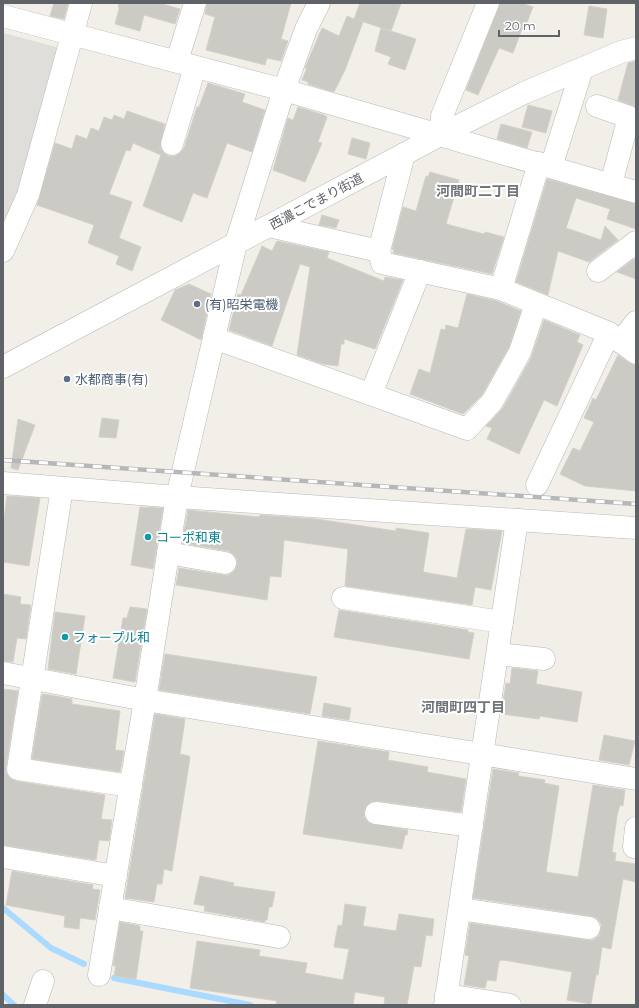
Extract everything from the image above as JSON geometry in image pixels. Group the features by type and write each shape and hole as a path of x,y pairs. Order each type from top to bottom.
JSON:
{"street":[{"path":"3,251 28,195 81,3"},
{"path":"172,144 195,3"},
{"path":"99,975 145,700 176,497 236,244 284,90 306,29 319,3"},
{"path":"440,135 442,116 488,3"},
{"path":"3,16 284,90 636,192"},
{"name":"西濃こでまり街道","path":"3,367 440,135 524,93 621,52 636,48"},
{"path":"502,289 545,165 582,69"},
{"path":"597,106 629,117 611,184"},
{"path":"404,154 379,251 382,264 502,289 622,343"},
{"path":"269,226 379,251"},
{"path":"598,271 636,242"},
{"path":"371,394 420,272"},
{"path":"214,338 467,429 492,402 520,352 536,304"},
{"path":"538,485 636,322"},
{"path":"3,483 176,497 636,528"},
{"path":"62,488 18,769 131,786"},
{"path":"510,1005 446,1000 517,520"},
{"path":"168,553 225,563"},
{"path":"343,598 502,622"},
{"path":"498,654 544,659"},
{"path":"3,673 145,700 636,779"},
{"path":"376,813 472,826"},
{"path":"3,857 116,876"},
{"path":"110,908 279,937"},
{"path":"460,909 589,928"},
{"path":"35,1005 43,981"}],"shaded area":[{"path":"3,33 64,49 3,241"}],"building":[{"path":"54,3 68,3 64,19 50,16"},
{"path":"118,3 159,3 180,9 175,24 144,15 140,31 115,24 119,9"},
{"path":"207,3 291,3 281,39 288,41 281,61 267,58 265,65 206,50 215,17 205,14"},
{"path":"360,3 401,3 391,31 358,20 363,22 345,70 334,92 308,84 308,82 302,80 307,68 305,68 322,28 339,36 347,16 354,19"},
{"path":"500,3 521,3 533,7 524,30 522,29 513,53 499,48 478,95 466,90"},
{"path":"589,6 607,9 603,38 584,35"},
{"path":"381,28 416,39 405,70 388,64 391,57 375,51"},
{"path":"636,61 636,107 618,100 628,63"},
{"path":"208,83 245,94 242,102 265,110 252,152 227,143 207,198 193,193 182,222 143,206 161,155 133,143 130,151 126,150 109,194 132,202 119,238 141,247 132,271 116,264 119,256 88,243 94,225 37,205 55,143 72,149 76,135 87,139 91,128 99,131 104,117 112,120 114,115 124,119 127,111 165,124 160,147 168,156 174,156 180,153 184,148 197,107 199,107"},
{"path":"528,105 552,111 546,133 522,127"},
{"path":"298,107 327,117 318,142 322,143 305,182 273,170 288,118 293,120"},
{"path":"501,124 532,132 527,148 497,139"},
{"path":"352,138 370,143 366,159 348,154"},
{"path":"430,172 459,180 446,224 484,234 485,232 504,237 492,274 393,253 394,250 392,249 403,207 416,211 426,176 428,177"},
{"path":"547,179 636,204 636,229 607,219 610,209 576,198 566,228 601,240 605,226 618,240 589,262 558,251 548,295 516,282"},
{"path":"322,215 339,220 336,228 319,225"},
{"path":"277,241 329,252 327,258 384,281 385,277 403,280 375,349 344,339 344,344 341,344 338,366 323,364 297,355 310,267 300,264 272,346 229,330 238,294 241,295 262,246 272,251"},
{"path":"634,259 636,261 636,279 617,272"},
{"path":"189,284 211,294 201,340 161,320 175,290"},
{"path":"467,294 497,301 521,311 509,347 482,395 463,414 410,394 419,369 430,373 441,329 445,330 446,325 458,328"},
{"path":"544,320 580,335 577,342 583,345 557,406 544,400 519,454 487,439 492,428 486,426 503,408 531,358"},
{"path":"618,355 629,363 636,365 636,491 585,486 560,474 573,448 580,451 594,422 584,418 593,398 596,400"},
{"path":"102,418 119,420 116,438 99,437"},
{"path":"18,419 35,425 18,470 11,468"},
{"path":"7,496 40,498 29,566 3,562 3,527"},
{"name":"コーポ和東","path":"140,507 163,508 153,569 131,565"},
{"path":"188,510 259,517 260,515 316,519 396,531 396,528 429,533 423,572 457,578 466,529 502,531 491,590 475,587 472,605 345,586 348,549 284,540 281,577 270,576 267,600 176,585 179,568 229,575 234,571 237,565 237,559 228,551 182,543"},
{"path":"3,594 21,597 20,604 31,605 26,639 17,638 13,662 3,661"},
{"path":"130,607 147,609 135,682 113,678 123,618 127,618"},
{"path":"339,610 468,630 468,632 474,633 469,659 334,637"},
{"name":"フォープル和","path":"55,612 85,616 76,674 48,669"},
{"path":"165,654 317,677 310,714 159,690"},
{"path":"512,668 538,671 536,684 582,692 577,722 540,716 539,719 501,714 506,683 510,684"},
{"path":"3,689 18,691 6,767 6,773 10,778 16,781 105,795 101,819 112,820 109,841 99,840 96,860 3,845"},
{"path":"44,694 72,699 72,704 120,711 115,750 124,751 120,772 32,759 42,695"},
{"path":"324,703 351,708 349,720 322,716"},
{"path":"155,714 185,719 180,754 189,756 190,758 172,871 164,869 162,884 157,884 154,902 125,898"},
{"path":"604,735 635,741 629,765 599,760"},
{"path":"318,741 389,752 388,760 428,767 427,772 466,779 461,812 378,801 371,802 366,806 364,812 365,818 369,823 408,830 407,835 405,835 402,849 303,834"},
{"path":"493,769 519,773 518,776 545,780 544,783 559,786 546,872 578,877 593,785 625,790 623,806 620,805 617,816 612,852 616,853 615,861 636,864 636,882 623,879 611,949 602,947 598,975 596,975 591,1004 567,1000 572,972 503,960 499,961 496,981 487,980 485,988 464,985 469,956 465,955 470,923 587,940 593,940 599,936 601,929 601,924 597,918 591,916 473,898"},
{"path":"12,871 93,885 92,889 100,890 95,920 80,918 79,929 64,927 65,916 6,905"},
{"path":"200,876 234,883 233,886 275,892 272,907 269,907 267,920 265,920 265,922 204,911 205,906 194,904"},
{"path":"345,904 366,907 363,926 396,931 399,914 434,919 432,936 426,935 421,967 414,966 407,1005 384,1005 385,997 355,992 353,1005 286,1005 276,1004 277,1001 190,988 197,941 260,950 259,956 307,963 305,973 343,980 349,949 334,947 338,925 342,926"},
{"path":"120,922 140,926 140,931 143,931 136,979 114,976 116,966 113,966"}],"waterway":[{"path":"3,908 51,948 84,964"},
{"path":"114,978 250,1005"},
{"path":"3,995 14,1005"}],"railway":[{"path":"3,460 636,504"}],"place":[{"name":"(有)昭栄電機","path":"197,304"},
{"name":"水都商事(有)","path":"67,379"},
{"name":"コーポ和東","path":"148,537"},
{"name":"フォープル和","path":"65,637"}],"district":[{"name":"河間町二丁目","path":"478,191"},
{"name":"河間町四丁目","path":"463,707"}]}
